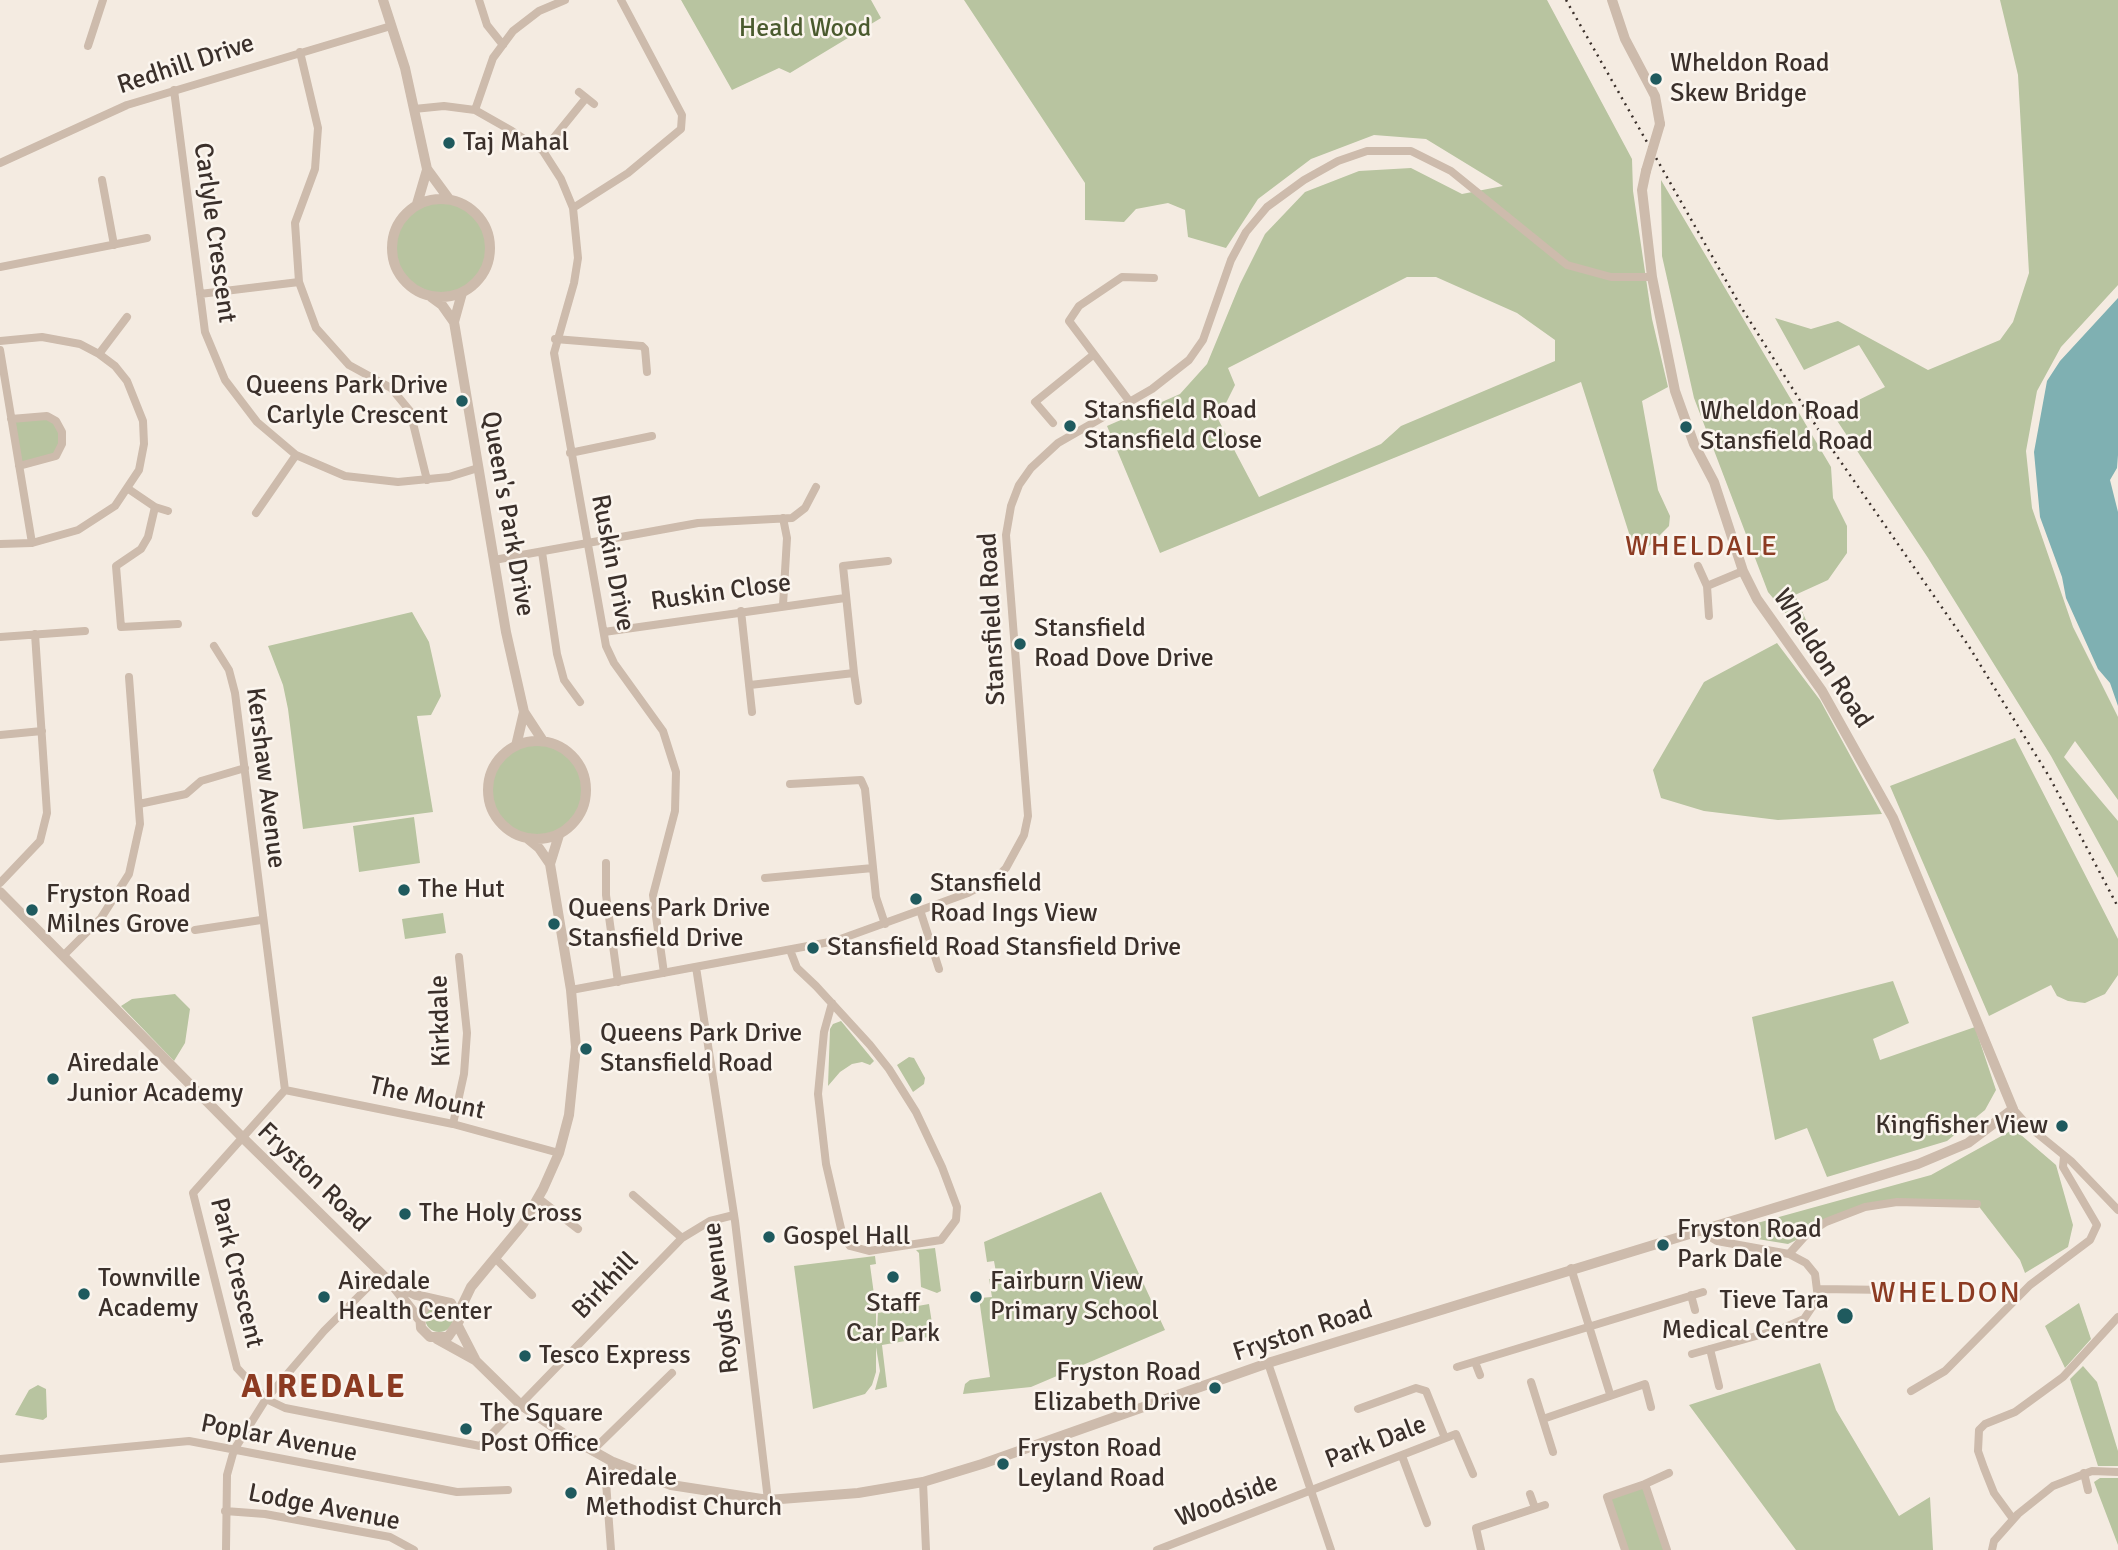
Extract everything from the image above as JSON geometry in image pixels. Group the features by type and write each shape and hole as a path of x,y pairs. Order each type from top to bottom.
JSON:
{"street":[{"path":"88,46 103,0"},
{"name":"Queen's Park Drive","path":"383,0 414,108 427,169 449,199 477,215 488,234 490,244 485,271 462,293 454,322 494,560 524,712 543,741 556,745 574,757 586,787 581,813 572,826 559,835 550,864 571,990 576,1047 573,1095 559,1153 523,1224 471,1287 458,1314"},
{"path":"479,0 487,25 502,45"},
{"path":"475,110 492,58 513,31 539,11 565,0"},
{"path":"573,208 628,173 681,129 682,115 621,0"},
{"name":"Wheldon Road","path":"1612,0 1626,39 1655,96 1660,124 1642,190 1652,276 1675,391 1695,444 1714,481 1743,571 1757,599 1822,691 1893,818 2013,1109 2118,1210"},
{"name":"Redhill Drive","path":"0,163 72,127 174,90 391,26"},
{"path":"300,52 318,128 315,169 295,223 299,282 316,328 349,365 391,388 410,411 427,480"},
{"name":"Carlyle Crescent","path":"174,90 205,332 225,380 257,422 296,455 345,476 398,482 427,480 478,468"},
{"path":"543,151 583,95 594,104"},
{"name":"Ruskin Drive","path":"414,108 444,106 475,110 543,151 561,179 573,208 578,258 574,283 555,339 555,362 604,632 614,663 663,731 676,772 675,811 653,895 664,973"},
{"name":"Stansfield Road","path":"571,990 789,950 885,925 968,893 995,879 1014,856 1024,835 1027,799 1006,535 1011,506 1019,485 1031,468 1058,443 1130,402 1189,360 1203,340 1231,260 1246,232 1267,207 1327,167 1367,151 1411,151 1432,159 1567,265 1611,277 1652,276"},
{"name":"Queen's Park Drive","path":"427,169 417,204 398,222 392,237 391,253 395,268 404,281 442,305 454,322"},
{"path":"102,180 114,245"},
{"path":"417,204 449,199"},
{"path":"0,267 147,238"},
{"path":"1130,402 1069,321 1072,313 1099,290 1122,277 1154,278"},
{"path":"200,294 299,282"},
{"path":"431,297 462,293"},
{"path":"99,354 127,317"},
{"path":"0,341 42,337 80,344 99,354 115,366 127,381 143,421 144,444 139,470 115,506 78,530 32,543 0,544"},
{"path":"555,339 642,346 645,349 647,372"},
{"path":"0,350 32,543"},
{"path":"1053,423 1035,402 1093,355"},
{"path":"11,419 47,416 56,421 62,432 62,444 56,456 19,466"},
{"path":"570,453 652,436"},
{"path":"257,513 296,455"},
{"path":"494,560 698,523 792,518 805,508 816,487"},
{"path":"127,488 155,507 168,511"},
{"path":"155,507 148,537 141,550 116,566 121,627 178,624"},
{"path":"783,518 787,538 783,605"},
{"path":"542,552 557,654 564,680 580,702"},
{"path":"858,701 843,566 888,561"},
{"path":"1698,566 1707,586 1709,616"},
{"path":"1707,586 1743,571"},
{"name":"Ruskin Close","path":"604,632 845,597"},
{"path":"741,611 752,712"},
{"path":"0,637 85,631"},
{"path":"0,883 40,841 47,813 34,634"},
{"name":"Kershaw Avenue","path":"214,646 229,670 234,692 261,920 285,1090"},
{"path":"750,685 854,673"},
{"path":"65,954 101,918 129,874 141,824 129,677"},
{"name":"Queen's Park Drive","path":"516,746 524,712"},
{"path":"0,736 42,731"},
{"path":"543,741 516,746 494,765 488,779 488,795 492,811 500,824 513,834 543,840 559,835"},
{"path":"139,804 186,794 201,781 245,768"},
{"path":"790,784 861,780 865,789 876,897 885,925"},
{"path":"528,839 550,864"},
{"path":"606,863 606,894 618,982"},
{"path":"765,877 873,868"},
{"name":"Fryston Road","path":"0,892 65,954 243,1138 391,1283 419,1319 425,1333 475,1360 522,1405 613,1462 671,1485 768,1500 858,1493 923,1482 1268,1363 1949,1153 2013,1109"},
{"path":"920,910 939,969"},
{"path":"195,930 261,920"},
{"path":"789,950 797,968 832,1003 893,1074 916,1112 957,1207 956,1220 941,1240 869,1251 850,1246 843,1237 826,1164 818,1094 824,1032 832,1003"},
{"name":"Kirkdale","path":"453,1124 464,1074 467,1033 459,957"},
{"name":"Royds Avenue","path":"696,967 734,1215 768,1500"},
{"path":"243,1138 285,1090"},
{"name":"The Mount","path":"285,1090 453,1124 559,1153"},
{"name":"Park Crescent","path":"243,1138 194,1193 237,1368 266,1399 285,1408 480,1446 522,1405"},
{"path":"1911,1391 1945,1371 2030,1285 2091,1240 2096,1225 2063,1167 2064,1156"},
{"path":"633,1195 682,1238"},
{"path":"538,1198 578,1229"},
{"path":"1789,1254 1806,1235 1826,1222 1865,1208 1897,1202 1977,1204"},
{"name":"Birkhill","path":"522,1405 682,1238 710,1221 734,1215"},
{"path":"1692,1354 1781,1329 1804,1319 1818,1298 1819,1289 1811,1268 1789,1254 1717,1241 1699,1230"},
{"path":"495,1258 532,1295"},
{"path":"1572,1268 1610,1394"},
{"path":"226,1550 227,1475 234,1450 266,1399 324,1331 381,1274"},
{"name":"Fryston Road","path":"391,1283 432,1300 445,1300"},
{"name":"Queen's Park Drive","path":"445,1300 471,1287"},
{"path":"1819,1289 1889,1290"},
{"path":"1457,1367 1703,1292"},
{"path":"1691,1295 1695,1310"},
{"path":"419,1319 423,1307 432,1300"},
{"path":"437,1339 448,1337 457,1326 458,1314 445,1300"},
{"path":"2013,1519 1994,1493 1989,1480 1978,1451 1979,1430 1985,1424 2015,1412 2063,1377 2118,1317"},
{"name":"Fryston Road","path":"457,1326 475,1360"},
{"path":"1710,1349 1719,1386"},
{"path":"1475,1362 1480,1375"},
{"path":"1268,1363 1331,1550"},
{"path":"592,1451 672,1374"},
{"path":"1531,1382 1553,1452"},
{"path":"1543,1419 1645,1384 1651,1407"},
{"path":"1358,1409 1416,1388 1426,1391 1446,1438"},
{"name":"Park Dale","path":"1311,1491 1456,1434 1473,1474"},
{"name":"Poplar Avenue","path":"0,1459 189,1441 457,1492 508,1490"},
{"path":"1402,1457 1427,1523"},
{"path":"611,1550 606,1482 613,1462"},
{"path":"1992,1550 1994,1541 2013,1519 2032,1500 2053,1486 2084,1473 2118,1472"},
{"path":"1625,1550 1607,1497 1669,1473"},
{"path":"2084,1473 2088,1490"},
{"path":"923,1482 926,1550"},
{"path":"1645,1484 1667,1550"},
{"name":"Woodside","path":"1157,1550 1311,1491"},
{"path":"1530,1493 1535,1508"},
{"path":"1481,1550 1476,1528 1545,1505"},
{"name":"Lodge Avenue","path":"225,1511 265,1514 390,1537 414,1550"}],"green space":[{"name":"Heald Wood","path":"681,0 871,0 881,18 790,73 779,68 732,90"},
{"path":"964,0 1547,0 1632,159 1633,191 1652,319 1668,387 1642,401 1658,490 1670,516 1669,526 1645,550 1634,549 1581,382 1160,553 1107,426 1180,394 1207,364 1240,284 1265,234 1305,192 1359,171 1411,168 1462,194 1503,186 1426,139 1374,135 1311,159 1258,199 1226,248 1188,237 1185,210 1168,203 1136,209 1124,222 1085,220 1085,183","holes":["1407,277 1436,277 1517,313 1555,340 1555,361 1401,426 1381,444 1259,497 1218,419 1235,385 1228,368"]},
{"path":"2000,0 2118,0 2118,285 2061,347 2037,391 2026,451 2032,508 2073,627 2118,717 2118,800 2075,741 2064,757 2118,821 2118,878 2051,756 1928,558 1832,413 1885,387 1859,345 1804,370 1775,318 1811,329 1838,321 1928,370 2000,340 2013,322 2029,273 2018,75"},
{"path":"1661,180 1831,467 1833,498 1847,526 1847,553 1828,580 1795,595 1822,657 1768,592 1694,398 1662,256"},
{"path":"441,203 458,206 473,216 483,231 486,248 483,265 473,280 458,290 441,293 424,290 409,280 399,265 396,248 399,231 409,216 424,206"},
{"path":"47,416 62,432 56,456 19,466 11,419"},
{"path":"412,612 429,642 441,696 431,715 417,716 433,812 303,829 288,709 283,685 268,646"},
{"path":"1777,643 1820,700 1882,814 1778,820 1704,811 1661,798 1653,770 1704,682"},
{"path":"2015,738 2118,939 2118,975 2105,994 2085,1003 2068,1001 2057,996 2051,985 1989,1016 1890,786"},
{"path":"537,745 554,748 569,758 579,773 582,790 579,807 569,822 554,832 537,835 520,832 505,822 495,807 492,790 495,773 505,758 520,748"},
{"path":"414,817 420,863 359,872 353,826"},
{"path":"443,913 446,933 405,939 402,919"},
{"path":"1893,981 1909,1023 1873,1039 1880,1060 1975,1027 1996,1090 1985,1110 1947,1141 1827,1177 1807,1128 1775,1140 1752,1017"},
{"path":"175,994 190,1009 185,1043 174,1061 121,1006 132,999"},
{"path":"841,1021 874,1061 870,1065 862,1062 852,1064 840,1072 828,1086 830,1029 833,1024"},
{"path":"909,1057 914,1058 925,1078 924,1084 913,1092 897,1065"},
{"path":"2014,1129 2056,1165 2073,1225 2068,1247 2025,1273 2020,1260 1977,1204 1897,1202 1865,1207 1788,1244 1721,1233 1931,1175"},
{"path":"1101,1192 1165,1330 1031,1387 963,1394 965,1384 970,1380 990,1377 979,1298 992,1297 989,1279 997,1278 994,1261 987,1262 984,1242"},
{"path":"935,1248 941,1291 937,1293 921,1287 919,1253 916,1250"},
{"path":"875,1256 876,1264 870,1265 876,1309 876,1372 872,1385 865,1394 813,1409 794,1266"},
{"path":"2079,1303 2091,1339 2065,1368 2045,1326"},
{"path":"439,1304 449,1308 453,1318 449,1328 439,1332 429,1328 425,1318 429,1308"},
{"path":"929,1304 934,1336 882,1345 887,1387 875,1390 880,1371 876,1347 878,1313"},
{"path":"1820,1363 1836,1410 1899,1516 1930,1497 1933,1550 1796,1550 1689,1405"},
{"path":"2083,1366 2097,1382 2118,1451 2118,1466 2098,1466 2070,1379"},
{"path":"38,1385 46,1389 47,1417 43,1420 15,1415 29,1390"},
{"path":"2100,1478 2118,1478 2118,1545 2094,1482"},
{"path":"1645,1484 1667,1550 1625,1550 1607,1497"}],"water":[{"path":"2118,298 2118,455 2117,468 2110,480 2118,512 2118,706 2110,683 2098,669 2066,598 2062,577 2040,517 2034,452 2047,381 2060,361"}],"railway":[{"path":"1566,0 1741,307 1818,429 1968,645 2050,778 2118,907"}],"place":[{"name":"Wheldon Road Skew Bridge","path":"1656,79"},
{"name":"Taj Mahal","path":"449,143"},
{"name":"Queens Park Drive Carlyle Crescent","path":"462,401"},
{"name":"Stansfield Road Stansfield Close","path":"1070,426"},
{"name":"Wheldon Road Stansfield Road","path":"1686,427"},
{"name":"Stansfield Road Dove Drive","path":"1020,644"},
{"name":"The Hut","path":"404,890"},
{"name":"Stansfield Road Ings View","path":"916,899"},
{"name":"Fryston Road Milnes Grove","path":"32,910"},
{"name":"Queens Park Drive Stansfield Drive","path":"554,924"},
{"name":"Stansfield Road Stansfield Drive","path":"813,948"},
{"name":"Queens Park Drive Stansfield Road","path":"586,1049"},
{"name":"Airedale Junior Academy","path":"53,1079"},
{"name":"Kingfisher View","path":"2062,1126"},
{"name":"The Holy Cross","path":"405,1214"},
{"name":"Gospel Hall","path":"769,1237"},
{"name":"Fryston Road Park Dale","path":"1663,1245"},
{"name":"Staff Car Park","path":"893,1277"},
{"name":"Townville Academy","path":"84,1294"},
{"name":"Airedale Health Center","path":"324,1297"},
{"name":"Fairburn View Primary School","path":"976,1297"},
{"name":"Tieve Tara Medical Centre","path":"1845,1316"},
{"name":"Tesco Express","path":"525,1356"},
{"name":"Fryston Road Elizabeth Drive","path":"1215,1388"},
{"name":"The Square Post Office","path":"466,1429"},
{"name":"Fryston Road Leyland Road","path":"1003,1464"},
{"name":"Airedale Methodist Church","path":"571,1493"}],"district":[{"name":"WHELDALE","path":"1702,548"},
{"name":"WHELDON","path":"1946,1294"},
{"name":"AIREDALE","path":"324,1388"}]}
